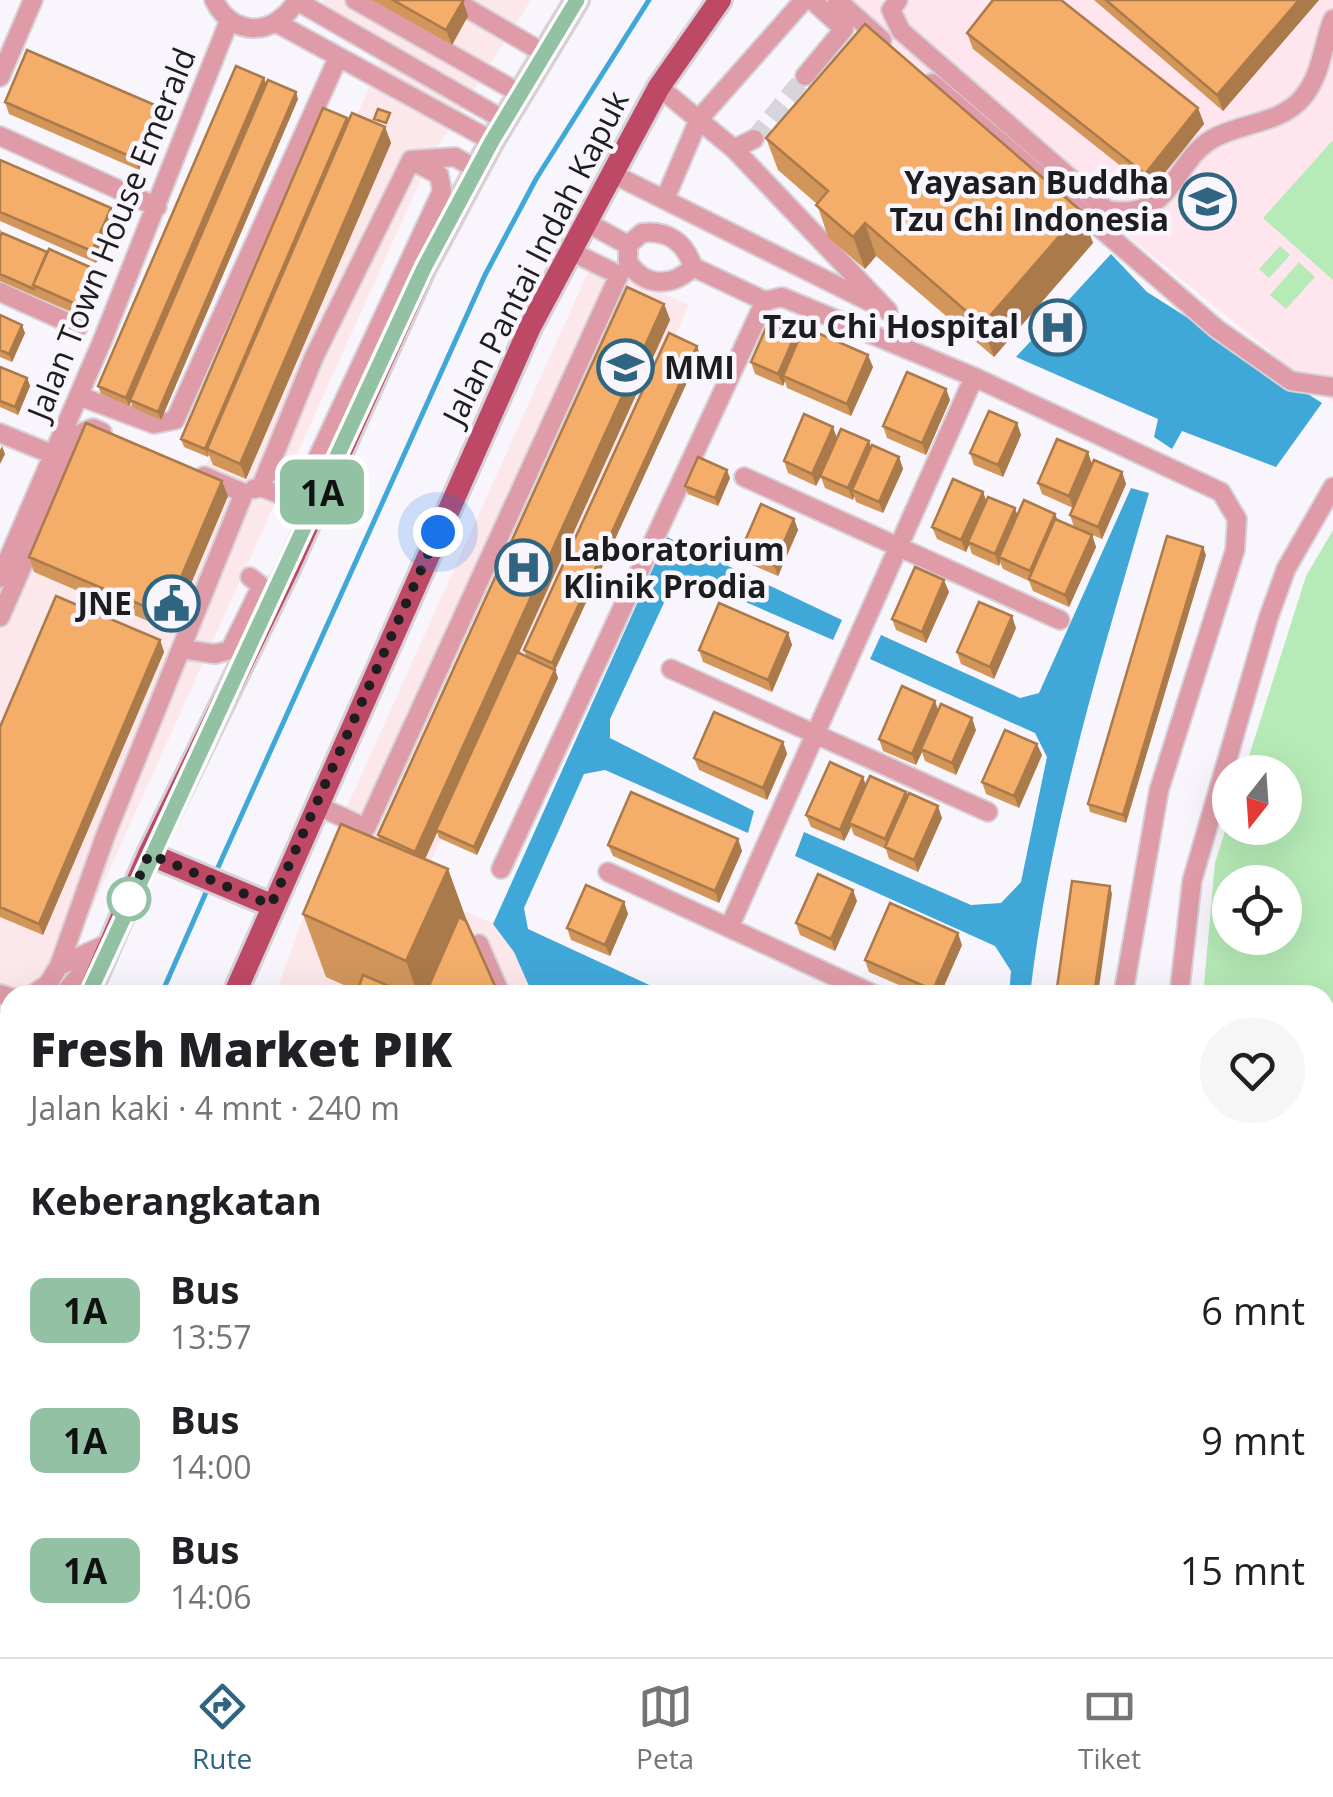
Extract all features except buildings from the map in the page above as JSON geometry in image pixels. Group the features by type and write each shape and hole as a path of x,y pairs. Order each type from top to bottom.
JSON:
{"main road":[{"path":"99,969 149,854 424,268 542,52 577,0"},
{"name":"Jalan Pantai Indah Kapuk","path":"242,985 271,905 530,327 659,87 720,0"},
{"path":"149,854 271,905"}],"street":[{"path":"0,77 32,0"},
{"path":"214,0 229,21 248,29 278,24 337,60 492,141"},
{"path":"278,24 297,0 504,120"},
{"path":"355,0 519,93"},
{"path":"453,0 542,52"},
{"path":"665,199 699,119 804,0"},
{"path":"805,76 844,29 812,0"},
{"path":"837,0 1217,328 1291,381 1333,387"},
{"path":"895,1 892,20 901,31 1107,210 1126,214 1145,209 1182,175 1208,141 1276,118 1301,100 1318,74 1333,19"},
{"name":"Jalan Town House Emerald","path":"0,578 157,207 229,21"},
{"path":"79,396 154,424 174,420 337,60"},
{"path":"615,175 888,311 734,149 659,87"},
{"path":"0,136 157,207"},
{"path":"734,149 754,139"},
{"path":"411,160 455,157 476,169"},
{"path":"47,985 59,966 106,834 182,649 314,357 411,160"},
{"path":"260,481 311,472 442,191 438,175 411,160"},
{"path":"586,222 628,244"},
{"path":"628,244 642,234 667,235 688,252 693,267 765,301 782,297 974,377 1221,492 1237,519 1235,550 1154,809 1125,985"},
{"path":"628,244 628,262 646,279 667,283 681,279 693,267"},
{"path":"316,804 366,828 378,802 620,275 570,251"},
{"path":"0,292 78,328"},
{"path":"500,869 765,301"},
{"path":"729,928 974,377"},
{"path":"0,617 81,433 93,428 126,442"},
{"path":"0,433 54,456"},
{"path":"194,471 260,481 317,503"},
{"path":"744,477 1060,620"},
{"path":"1180,985 1192,881 1268,619 1286,569 1333,487"},
{"path":"182,649 215,654 230,650 259,591 259,584 250,577"},
{"path":"671,669 988,812"},
{"path":"608,872 853,985"},
{"path":"479,944 497,985"},
{"path":"69,985 80,968 90,962 99,969"},
{"path":"59,966 99,969"}],"shaded area":[{"path":"323,0 531,0 431,157 58,985 0,985 0,605 77,424 201,477 389,41 328,11"},
{"name":"Yayasan Buddha Tzu Chi Indonesia","path":"835,0 1333,0 1333,402"},
{"path":"593,261 689,305 418,889 493,924 514,952 529,985 279,985 328,849"}],"green space":[{"path":"1333,140 1333,280 1263,218"},
{"path":"1280,246 1290,255 1269,278 1259,269"},
{"path":"1299,262 1315,277 1286,309 1270,295"},
{"path":"1333,530 1333,985 1204,985 1212,896 1212,955 1302,955 1302,865 1215,863 1221,845 1302,845 1302,755 1249,755 1306,576"}],"water":[{"path":"1111,254 1147,292 1322,403 1276,467 1182,431 1172,449 1154,437 1158,419 1016,357"},
{"path":"1131,488 1149,493 1064,804 1031,985 1010,985 1011,971 995,946 795,856 804,832 971,905 1001,903 1021,882 1047,757 1035,733 870,659 881,635 1020,698 1039,693"},
{"path":"667,537 842,620 833,640 695,580 676,577 610,719 610,738 754,811 748,833 605,770 584,774 524,908 528,929 649,985 529,985 514,952 493,924"}],"waterway":[{"path":"215,874 485,275 536,179 649,0"},
{"path":"165,985 208,888"}],"tunnel":[{"path":"754,139 805,76"}],"bus line":[{"name":"1A","path":"92,985 149,854 288,569 424,268 542,52 577,0"}],"place":[{"name":"Yayasan Buddha Tzu Chi Indonesia","path":"1208,201"},
{"name":"Tzu Chi Hospital","path":"1058,327"},
{"name":"MMI","path":"625,368"},
{"name":"Laboratorium Klinik Prodia","path":"524,568"},
{"name":"JNE","path":"171,604"}],"route":[{"path":"129,899 128,904 149,854 271,905 438,532"}]}
